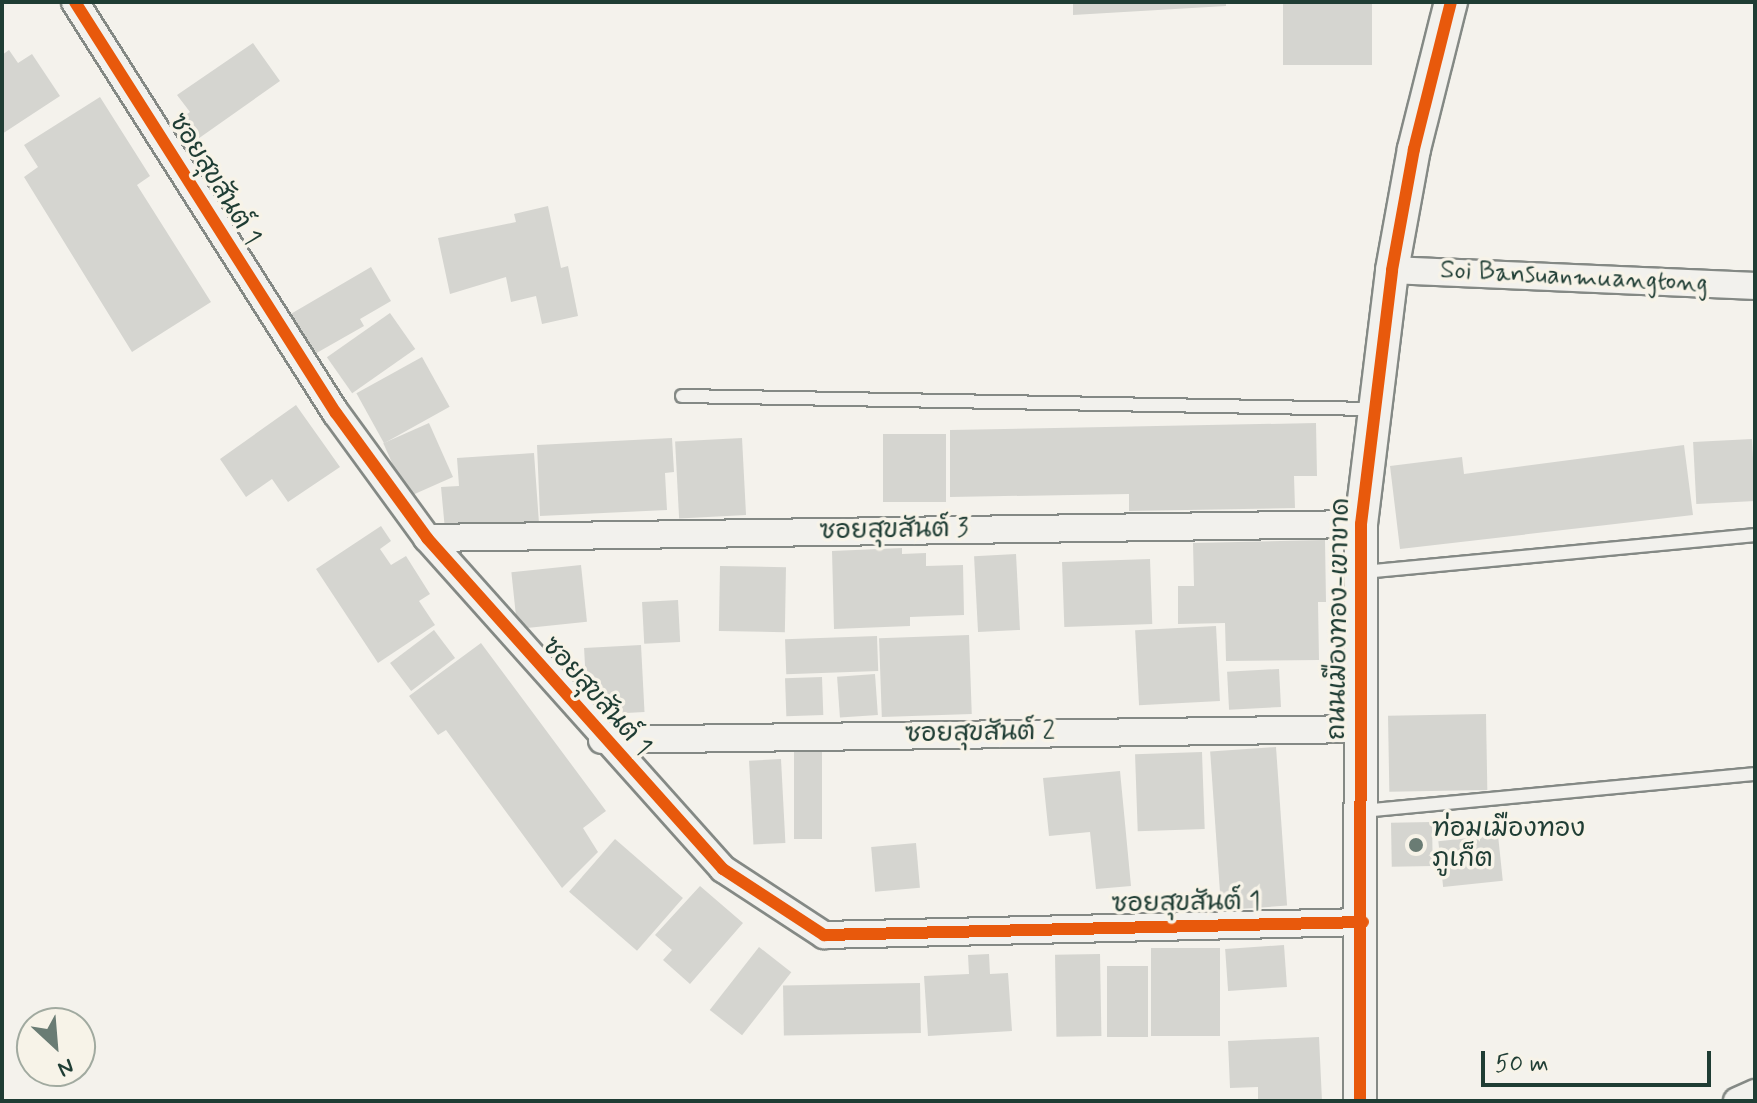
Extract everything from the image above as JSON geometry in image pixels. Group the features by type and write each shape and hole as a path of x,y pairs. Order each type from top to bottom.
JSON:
{"street":[{"name":"ซอยสุขสันต์ 1","path":"75,2 336,413 427,538 602,740 723,869 824,935 1363,922"},
{"name":"ถนนเมืองทอง-เขาขาด","path":"1360,1101 1363,922 1358,729 1361,524 1372,409 1392,270 1414,149 1451,2"},
{"name":"Soi Bansuanmuangtong","path":"1392,270 1755,286"},
{"name":"ซอยสุขสันต์ 3","path":"427,538 1361,524"},
{"name":"ซอยสุขสันต์ 2","path":"602,740 1358,729"},
{"path":"1737,1101 1755,1093"}],"lane":[{"path":"682,396 1372,409"},
{"path":"1361,572 1755,535"},
{"path":"1360,811 1755,774"}],"building":[{"path":"1073,2 1226,2 1226,6 1073,15"},
{"path":"1283,2 1372,2 1372,65 1283,65"},
{"path":"253,43 280,81 195,141 180,119 190,112 177,95"},
{"path":"9,50 18,63 32,54 60,96 2,134 2,55"},
{"path":"100,97 150,176 137,185 211,302 132,352 24,177 38,167 24,145"},
{"path":"548,206 561,268 568,266 578,316 542,324 536,296 511,302 506,277 450,294 438,238 516,222 514,214"},
{"path":"371,267 391,301 360,319 364,326 313,355 289,315"},
{"path":"390,313 415,349 352,393 327,357"},
{"path":"422,357 450,407 384,443 356,393"},
{"path":"296,405 340,467 288,502 272,479 246,497 220,459"},
{"path":"429,423 453,477 407,497 383,443"},
{"path":"1316,423 1317,476 1294,476 1295,508 1129,511 1129,494 950,497 950,430"},
{"path":"883,434 946,434 946,502 883,502"},
{"path":"672,438 674,472 665,473 667,510 540,516 537,445"},
{"path":"742,438 746,515 679,518 675,442"},
{"path":"1752,439 1755,501 1696,504 1693,442"},
{"path":"1684,445 1693,515 1400,549 1390,466 1462,457 1464,474"},
{"path":"534,453 539,523 445,530 441,487 459,486 457,458"},
{"path":"381,526 391,541 380,549 391,565 406,556 430,594 419,601 435,625 378,663 316,569"},
{"path":"1325,540 1326,602 1318,602 1319,660 1226,661 1225,623 1178,624 1178,586 1194,586 1193,543"},
{"path":"902,548 902,554 926,553 926,566 963,565 964,615 910,617 910,626 834,629 832,551"},
{"path":"1016,554 1020,630 978,632 974,556"},
{"path":"1150,559 1152,624 1064,627 1062,562"},
{"path":"581,565 587,622 517,629 511,572"},
{"path":"720,566 786,567 785,632 719,631"},
{"path":"678,600 680,642 644,644 642,602"},
{"path":"1216,626 1220,701 1139,705 1135,630"},
{"path":"434,630 455,658 411,691 390,663"},
{"path":"969,635 972,714 882,717 879,638"},
{"path":"877,636 878,671 786,674 785,639"},
{"path":"481,643 606,811 583,828 598,852 562,888 446,730 438,735 409,696"},
{"path":"641,645 645,712 588,715 584,648"},
{"path":"1279,669 1281,707 1229,710 1227,672"},
{"path":"875,674 878,715 840,718 837,677"},
{"path":"822,677 823,715 786,716 785,678"},
{"path":"1486,714 1487,790 1389,792 1388,716"},
{"path":"1276,747 1287,906 1221,910 1210,752"},
{"path":"794,752 822,752 822,839 794,839"},
{"path":"1202,752 1205,829 1138,831 1135,754"},
{"path":"781,759 785,843 753,845 749,761"},
{"path":"1120,771 1131,886 1096,889 1090,832 1049,836 1043,778"},
{"path":"1432,822 1433,866 1392,867 1391,823"},
{"path":"1498,835 1503,881 1443,887 1438,841"},
{"path":"615,839 683,898 637,951 569,892"},
{"path":"916,843 920,888 875,892 871,847"},
{"path":"700,886 743,923 690,984 663,960 672,950 655,935"},
{"path":"1284,945 1287,987 1228,991 1225,949"},
{"path":"759,947 791,972 742,1035 710,1010"},
{"path":"1151,948 1220,948 1220,1036 1151,1036"},
{"path":"989,954 990,974 1008,973 1012,1031 928,1036 924,976 969,974 968,955"},
{"path":"1100,954 1101,1036 1056,1037 1055,955"},
{"path":"1107,966 1148,966 1148,1037 1107,1037"},
{"path":"920,983 921,1033 784,1035 783,985"},
{"path":"1319,1037 1322,1101 1258,1101 1258,1087 1230,1088 1228,1041"}],"cycle path":[{"path":"75,2 336,413 427,538 723,869 824,935 1363,922"},
{"path":"1360,1101 1361,524 1392,270 1414,149 1451,2"}],"place":[{"name":"ท่อมเมืองทอง ภูเก็ต","path":"1416,845"}]}
